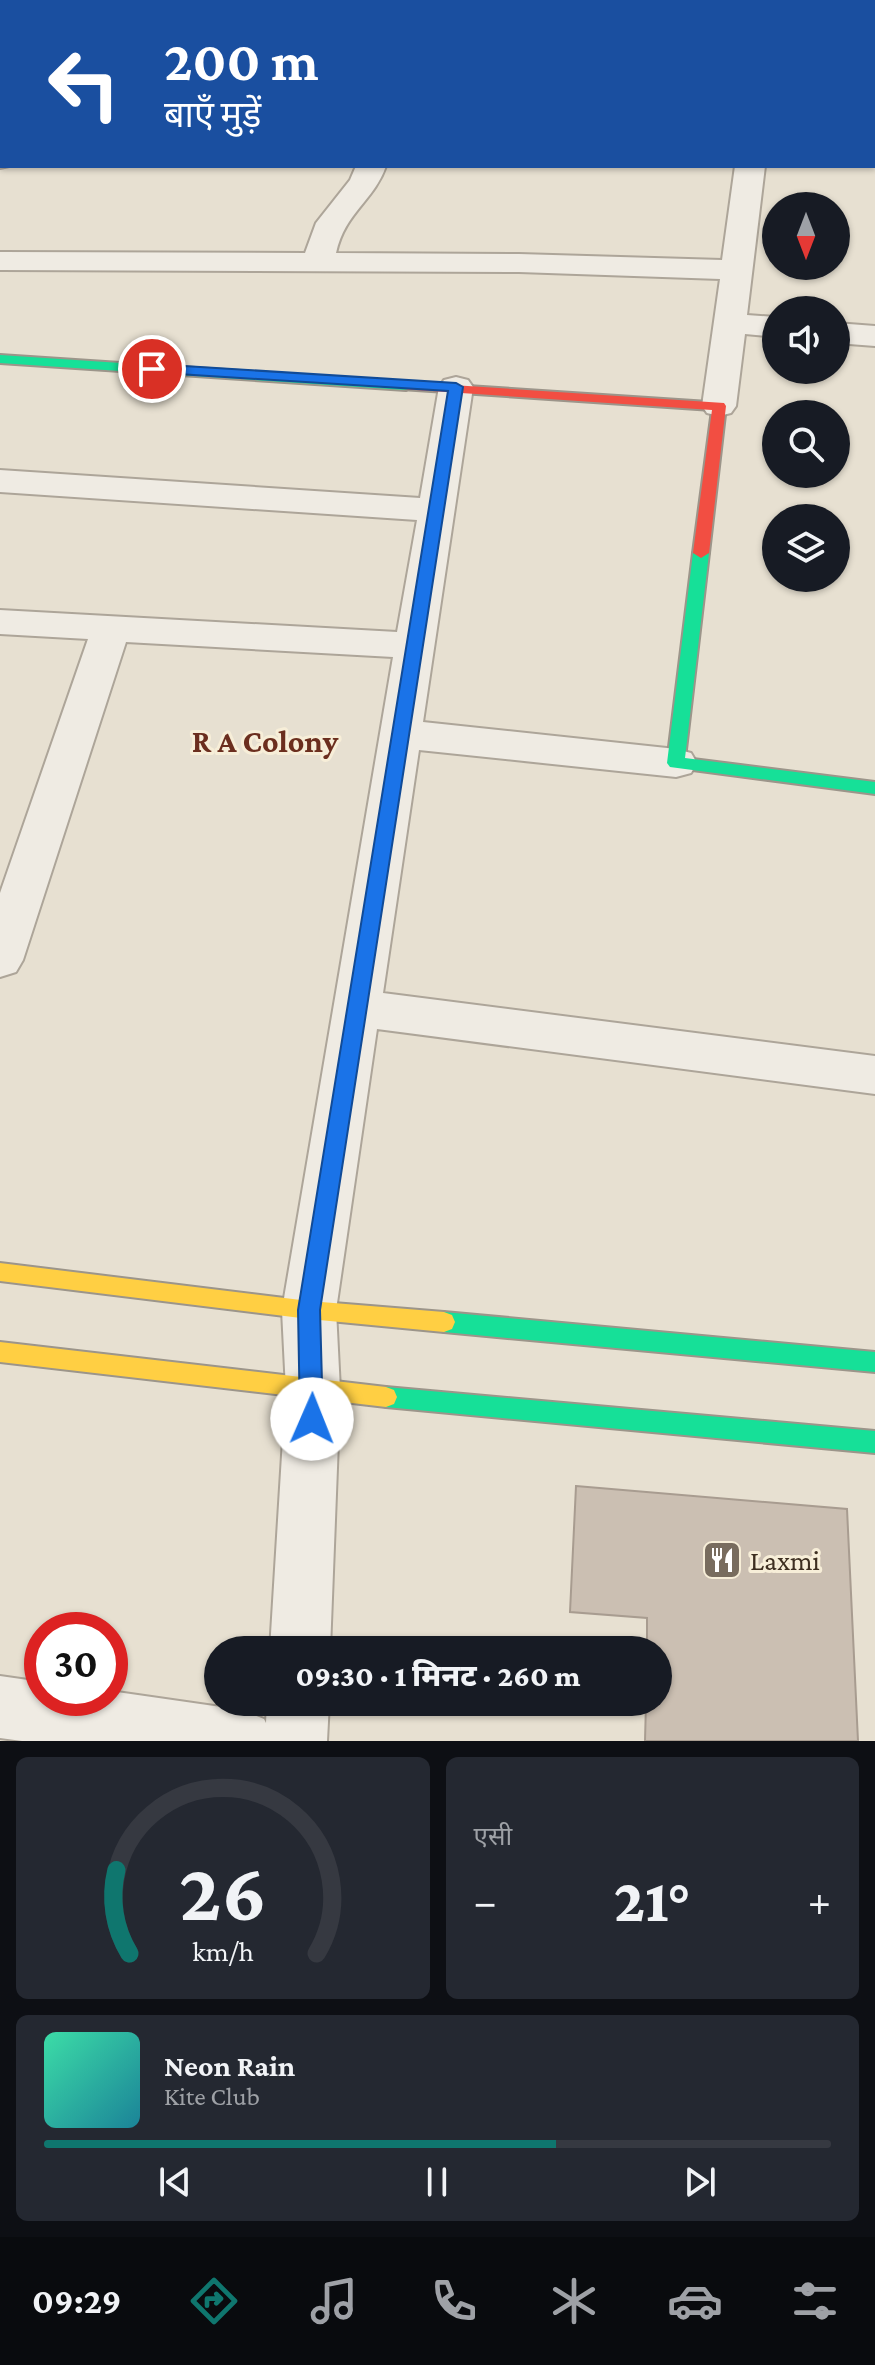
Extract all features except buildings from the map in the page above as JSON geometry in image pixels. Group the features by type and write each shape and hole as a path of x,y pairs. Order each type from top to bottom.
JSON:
{"street":[{"path":"0,0 12,0"},
{"path":"319,261 323,241 335,215 360,190 368,179 371,168"},
{"path":"676,763 750,168"},
{"path":"0,261 319,261 736,270"},
{"path":"730,323 762,326"},
{"path":"850,334 875,336"},
{"path":"0,359 719,406"},
{"path":"301,1636 313,1390 309,1310 456,387"},
{"path":"0,481 436,510"},
{"path":"0,622 415,646"},
{"path":"0,960 111,628"},
{"path":"401,734 875,788"},
{"path":"357,1008 875,1075"},
{"path":"0,1272 309,1310 875,1362"},
{"path":"0,1352 313,1390 875,1442"},
{"path":"0,1707 242,1741"},
{"path":"296,1741 297,1716"}],"traffic: fast":[{"path":"0,359 406,386"},
{"path":"701,553 676,763 875,788"},
{"path":"444,1322 875,1362"},
{"path":"386,1397 875,1442"}],"traffic: slow":[{"path":"0,1272 309,1310 444,1322"},
{"path":"0,1352 386,1397"}],"traffic: jam":[{"path":"406,386 719,406 701,553"}],"place":[{"name":"Laxmi","path":"722,1560"}],"district":[{"name":"R A Colony","path":"265,741"}],"route":[{"path":"152,369 456,387 309,1310 312,1419"}]}
